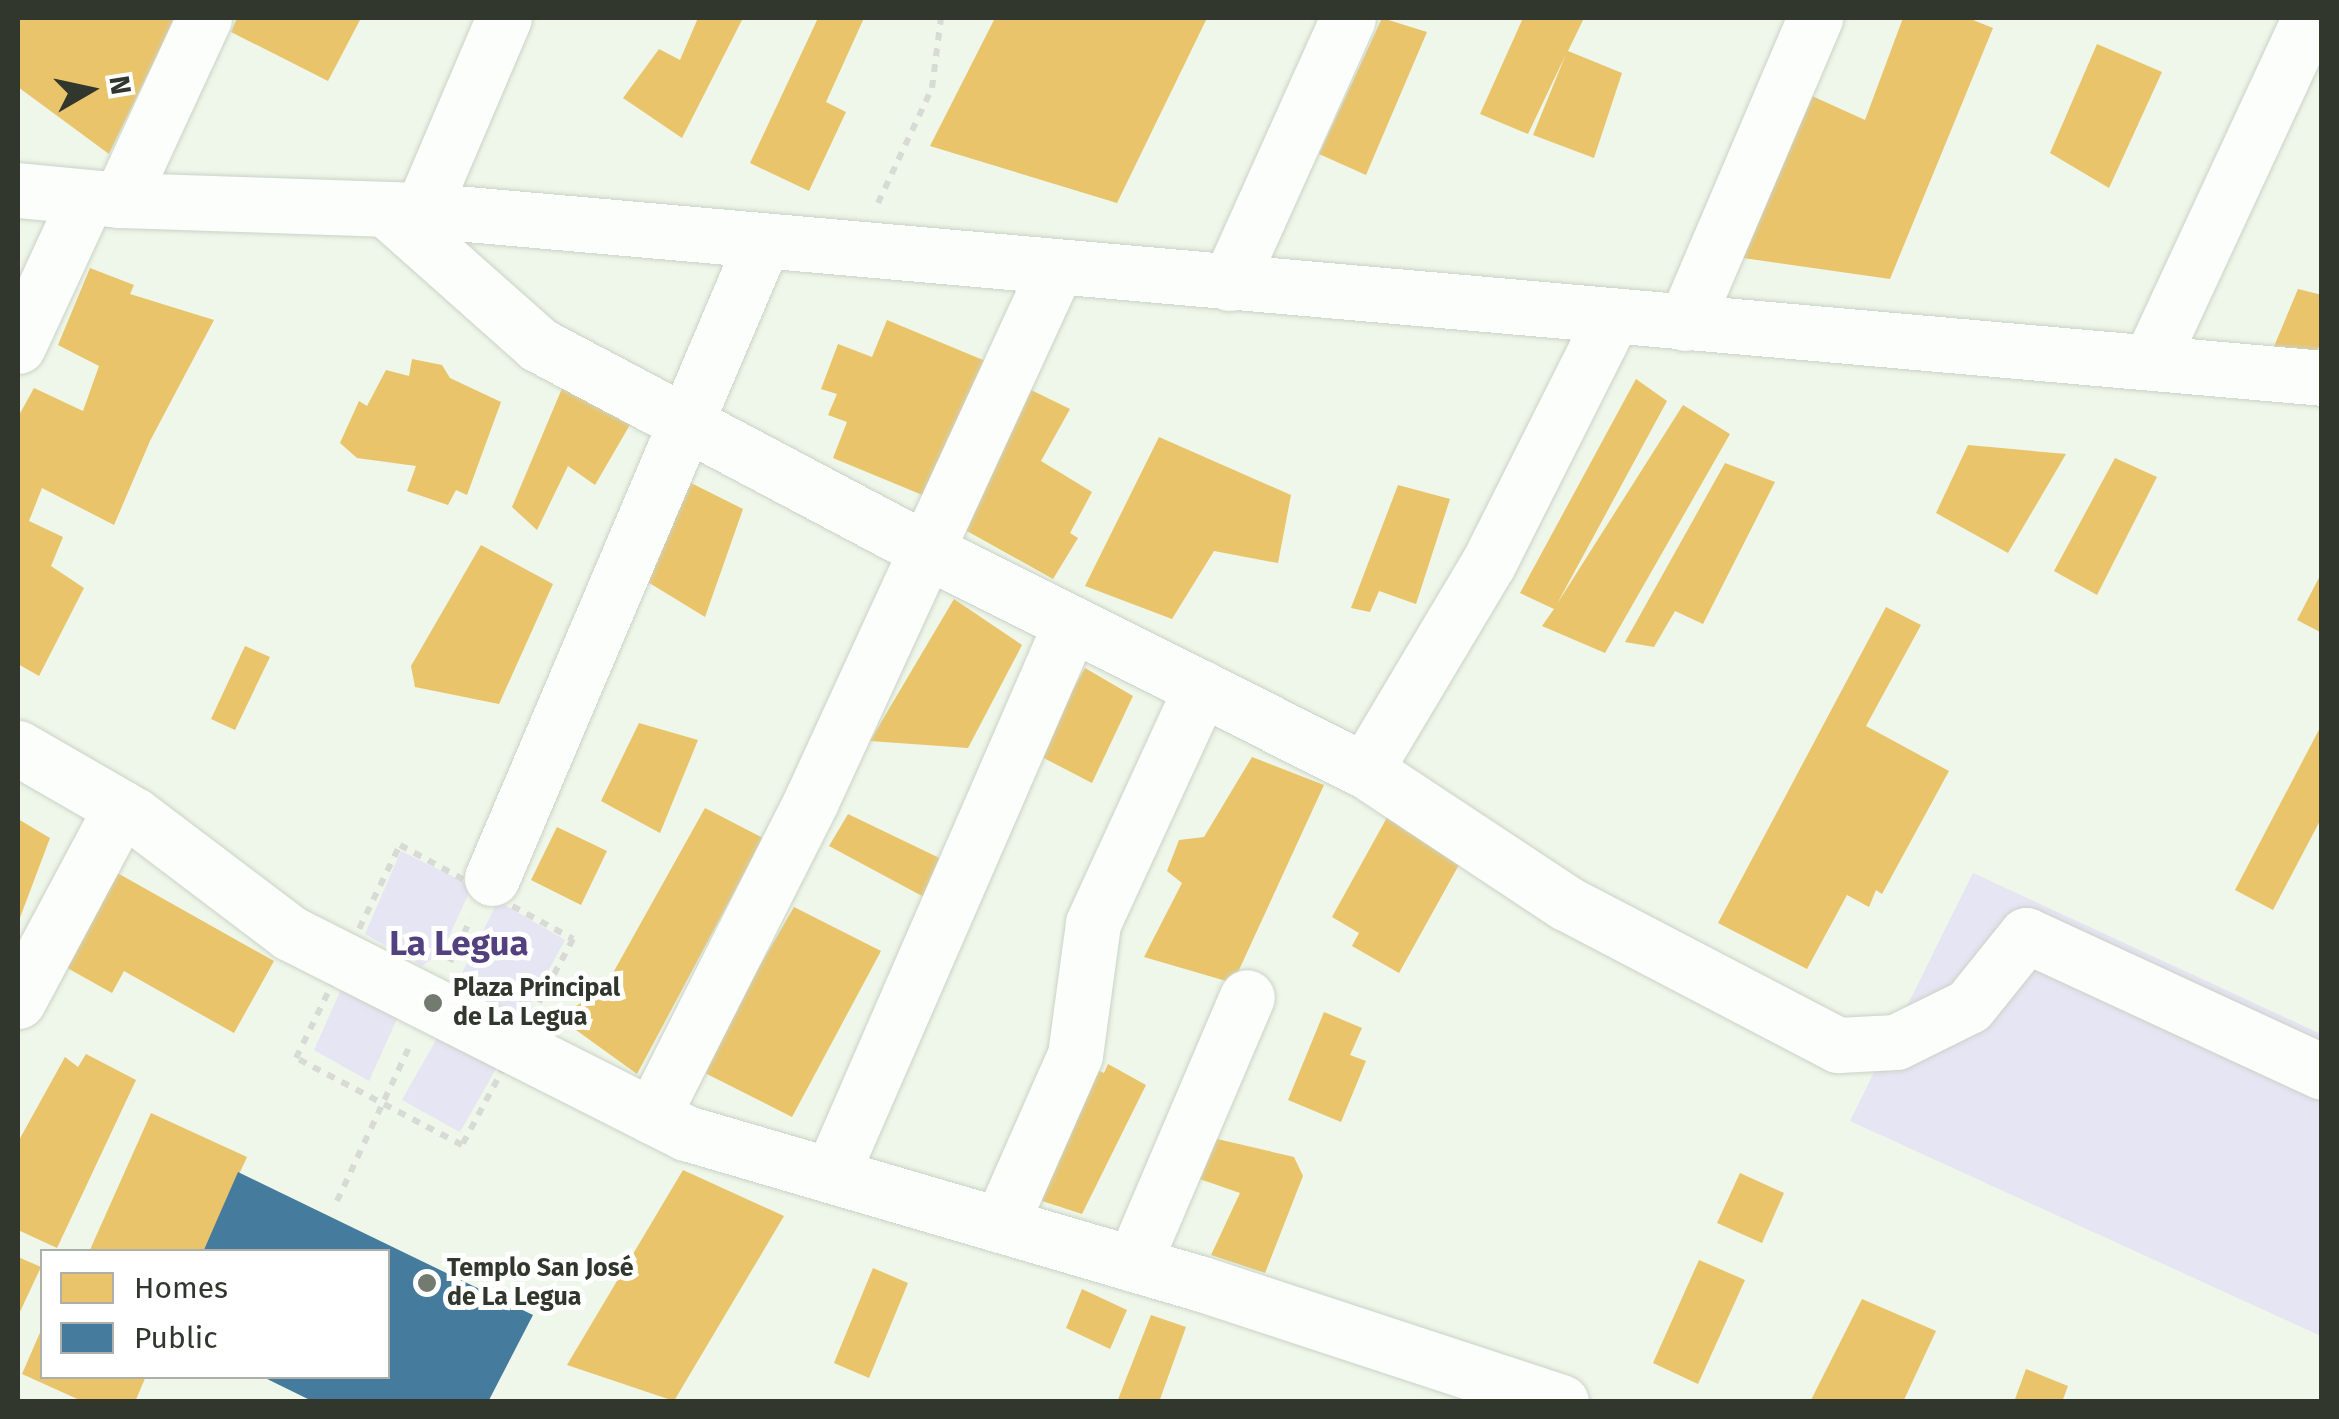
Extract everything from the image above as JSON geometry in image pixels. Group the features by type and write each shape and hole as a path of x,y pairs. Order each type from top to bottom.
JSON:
{"street":[{"path":"18,346 204,18"},
{"path":"405,211 504,18"},
{"path":"1229,283 1348,18"},
{"path":"1685,322 1815,18"},
{"path":"2150,362 2310,18"},
{"path":"18,190 103,199 405,211 2322,378"},
{"path":"405,211 539,346 687,419 926,549 1365,770 1566,903 1838,1045 1896,1042 1969,1006 2026,935 2322,1072"},
{"path":"492,878 762,243"},
{"path":"652,1116 811,800 1056,268"},
{"path":"1365,770 1488,564 1614,316"},
{"path":"831,1175 1071,623"},
{"path":"1000,1225 1075,1054 1093,923 1200,688"},
{"path":"18,748 121,808 290,933 686,1133 1134,1264 1560,1402"},
{"path":"18,1001 121,808"},
{"path":"1134,1264 1247,998"}],"path":[{"path":"856,251 932,88 941,18"}],"shaded area":[{"path":"401,851 472,886 442,952 422,966 365,934"},
{"path":"1973,873 2321,1034 2321,1336 1850,1121"},
{"path":"498,901 565,940 522,1019 466,986 463,971"},
{"path":"347,976 401,1010 369,1081 314,1050"},
{"path":"440,1033 505,1053 460,1132 402,1100"}],"building: Homes":[{"path":"18,18 175,18 109,154 18,87"},
{"path":"237,18 361,18 328,81 231,32"},
{"path":"698,18 743,18 682,138 623,98 659,49 680,60"},
{"path":"818,18 864,18 826,102 846,112 809,191 750,163"},
{"path":"995,18 1207,18 1117,203 930,146"},
{"path":"1382,18 1427,32 1366,175 1319,154"},
{"path":"1523,18 1584,18 1568,51 1622,73 1594,158 1533,135 1566,54 1528,134 1480,114"},
{"path":"1903,18 1968,18 1993,28 1890,279 1729,256 1801,91 1865,120"},
{"path":"2097,44 2162,72 2109,188 2050,153"},
{"path":"90,268 134,285 130,294 214,320 150,441 114,525 42,488 29,521 63,537 51,566 84,588 39,676 18,664 18,417 34,388 83,411 99,366 58,345"},
{"path":"2298,289 2322,295 2322,339 2313,361 2270,356"},
{"path":"887,320 995,365 932,499 833,458 847,422 828,415 837,394 821,389 838,344 872,357"},
{"path":"412,359 442,365 450,378 501,402 467,495 456,490 448,505 407,491 416,466 357,458 340,443 359,401 367,406 386,370 409,376"},
{"path":"566,379 631,423 595,485 568,466 537,530 512,507"},
{"path":"1636,379 1667,401 1557,604 1683,405 1730,434 1605,653 1542,626 1554,609 1520,593"},
{"path":"1025,387 1070,409 1041,461 1092,492 1070,533 1078,538 1053,579 949,521"},
{"path":"1159,437 1291,495 1278,563 1214,551 1172,619 1085,586"},
{"path":"1968,445 2066,454 2008,553 1936,513"},
{"path":"2115,458 2157,477 2097,595 2054,571"},
{"path":"1725,463 1775,482 1703,624 1675,611 1654,647 1625,642"},
{"path":"673,474 743,509 705,617 638,576"},
{"path":"1398,485 1450,499 1416,604 1379,591 1370,612 1351,608"},
{"path":"481,545 553,584 499,704 415,687 411,666"},
{"path":"2322,572 2322,633 2297,620"},
{"path":"954,599 1022,645 968,748 870,741"},
{"path":"1886,607 1921,625 1866,726 1949,771 1882,894 1876,890 1869,907 1847,895 1807,969 1718,923"},
{"path":"245,646 270,657 235,730 211,719"},
{"path":"1085,668 1133,696 1092,783 1036,754"},
{"path":"639,723 698,740 660,833 601,801"},
{"path":"2322,724 2322,817 2273,910 2235,890"},
{"path":"1252,757 1324,785 1233,983 1144,957 1182,883 1167,871 1179,840 1204,837"},
{"path":"705,808 763,838 637,1074 558,1017 604,989"},
{"path":"1390,812 1465,854 1399,973 1352,946 1359,933 1332,917"},
{"path":"848,814 956,866 937,904 829,846"},
{"path":"18,819 50,838 18,923"},
{"path":"557,827 607,851 581,905 531,880"},
{"path":"105,866 274,961 234,1033 124,971 112,993 53,960"},
{"path":"794,907 881,951 792,1117 699,1070"},
{"path":"1324,1012 1362,1028 1350,1055 1366,1061 1341,1122 1288,1100"},
{"path":"86,1054 136,1080 57,1248 18,1230 18,1142 65,1057 78,1067"},
{"path":"1108,1064 1146,1085 1082,1214 1036,1199 1097,1070 1104,1073"},
{"path":"151,1113 247,1157 204,1249 90,1249"},
{"path":"1200,1135 1294,1157 1303,1176 1265,1273 1211,1255 1240,1193 1191,1176"},
{"path":"683,1170 784,1216 674,1401 567,1365"},
{"path":"1740,1173 1784,1193 1762,1243 1717,1223"},
{"path":"18,1257 40,1269 18,1316"},
{"path":"1699,1260 1745,1280 1698,1384 1653,1363"},
{"path":"873,1268 908,1283 869,1378 834,1363"},
{"path":"1082,1289 1127,1310 1110,1349 1066,1328"},
{"path":"1862,1299 1936,1331 1903,1402 1810,1402"},
{"path":"1151,1315 1186,1327 1159,1402 1117,1402"},
{"path":"40,1333 40,1379 145,1379 135,1402 84,1402 22,1374"},
{"path":"2026,1369 2068,1386 2062,1402 2014,1402"}],"building: Public":[{"name":"Templo San José de La Legua","path":"238,1172 533,1315 488,1402 314,1402 267,1379 390,1379 390,1249 204,1249"}],"place":[{"name":"Plaza Principal de La Legua","path":"433,1003"},
{"name":"Templo San José de La Legua","path":"427,1283"}],"district":[{"name":"La Legua","path":"459,943"}]}
